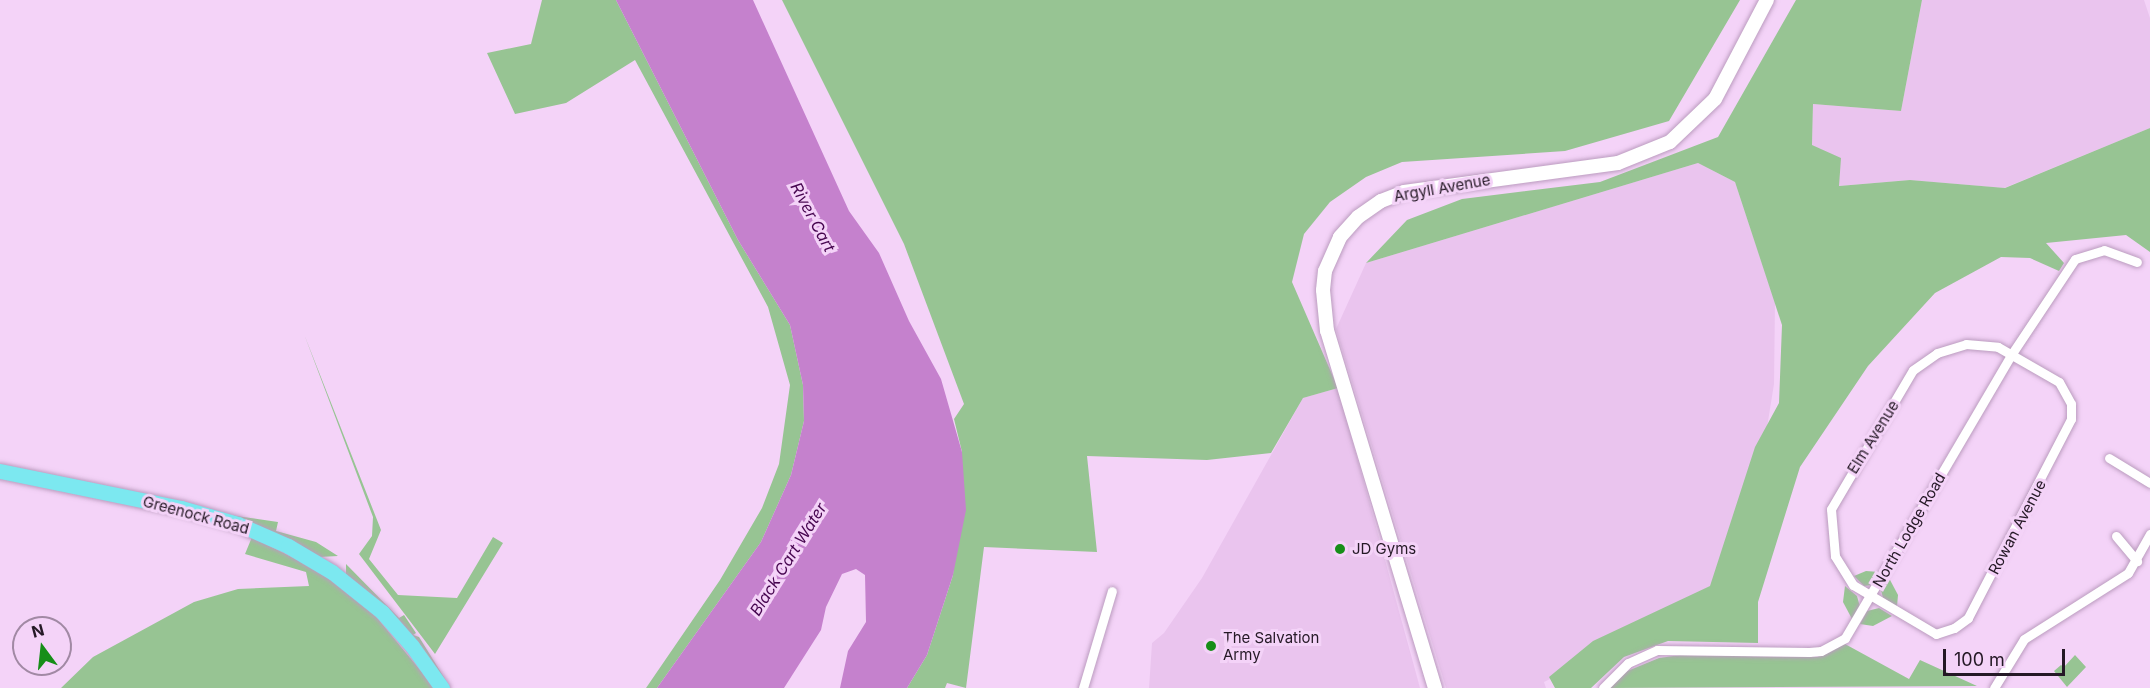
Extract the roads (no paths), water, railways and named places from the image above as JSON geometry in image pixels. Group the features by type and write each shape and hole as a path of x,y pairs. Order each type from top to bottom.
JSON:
{"main road":[{"name":"Greenock Road","path":"0,471 181,508 238,524 288,546 332,572 382,612 412,646 442,688"}],"street":[{"name":"Argyll Avenue","path":"1434,688 1327,331 1323,290 1326,271 1340,237 1358,217 1381,201 1404,192 1618,163 1670,142 1715,99 1767,0"},
{"name":"North Lodge Road","path":"1603,688 1628,663 1657,650 1821,651 1845,638 2011,355 2075,259 2104,250 2137,262"},
{"name":"Elm Avenue","path":"1869,597 1846,577 1835,556 1830,524 1835,497 1913,370 1937,353 1966,344 1998,347 2011,355"},
{"name":"Rowan Avenue","path":"1869,597 1936,634 1968,618 2071,419 2071,404 2059,382 2011,355"},
{"path":"2109,458 2150,483"},
{"path":"1994,688 2024,639 2128,573 2137,561 2150,534"},
{"path":"2116,536 2137,561"},
{"path":"1083,688 1112,591"}],"water":[{"path":"616,0 753,0 849,211 879,253 909,321 941,379 962,452 966,510 953,575 927,655 907,688 840,688 848,651 866,622 865,575 856,569 842,574 826,607 821,630 784,688 657,688 761,542 791,475 804,421 803,385 790,325 738,240"}],"place":[{"name":"JD Gyms","path":"1340,549"},
{"name":"The Salvation Army","path":"1211,646"}],"water label":[{"name":"River Cart","path":"813,217"},
{"name":"Black Cart Water","path":"788,559"}]}
